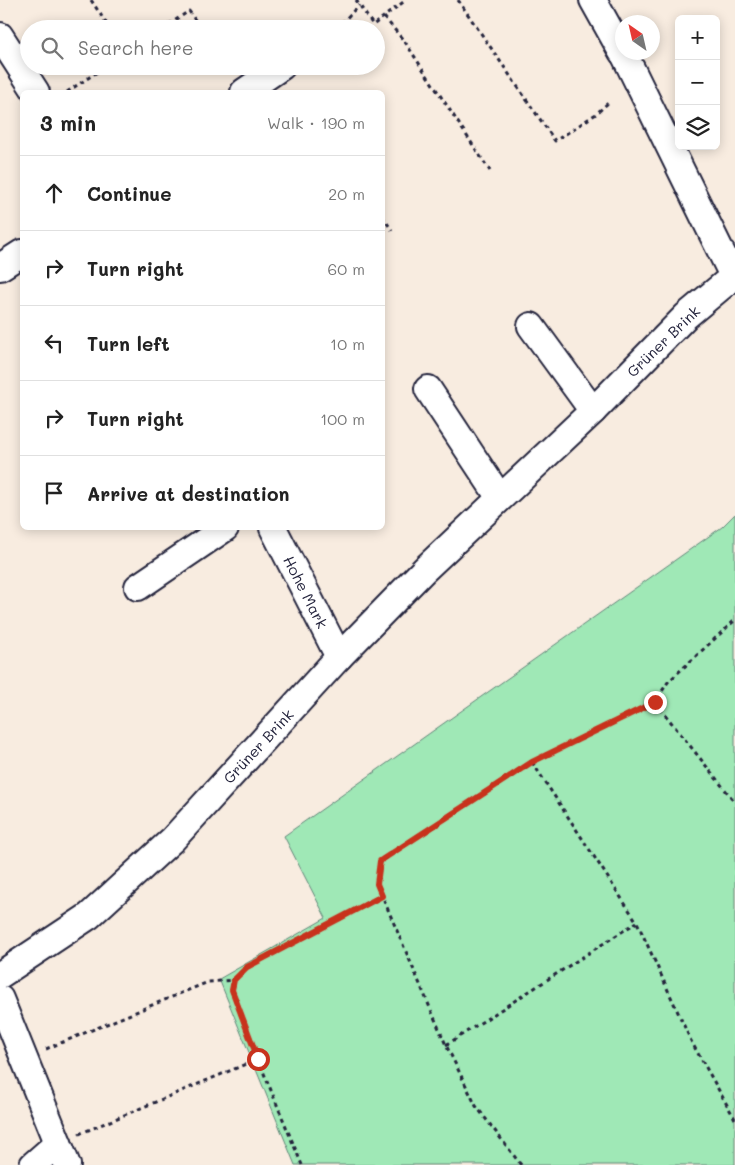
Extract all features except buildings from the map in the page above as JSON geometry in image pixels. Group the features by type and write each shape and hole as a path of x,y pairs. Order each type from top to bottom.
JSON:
{"street":[{"path":"593,0 615,38"},
{"path":"0,36 20,67"},
{"path":"627,60 734,275"},
{"path":"25,75 35,90"},
{"path":"247,90 269,75"},
{"path":"0,268 20,254"},
{"name":"Grüner Brink","path":"0,975 90,916 173,839 339,657 424,570 593,411 686,316 734,275"},
{"path":"531,326 593,411"},
{"path":"428,389 500,498"},
{"path":"138,587 222,530"},
{"name":"Hohe Mark","path":"274,530 339,657"},
{"path":"0,999 63,1154 33,1165"}],"path":[{"path":"91,0 104,20"},
{"path":"356,0 370,20"},
{"path":"380,20 406,0"},
{"path":"458,0 554,141 596,114 609,102"},
{"path":"345,20 359,5"},
{"path":"176,20 189,11 195,20"},
{"path":"384,17 405,42 490,171"},
{"path":"70,90 92,75"},
{"path":"385,220 392,230"},
{"path":"520,1165 476,1106 446,1045 377,884 380,861 532,762 655,702 668,682 735,620"},
{"path":"655,702 735,802"},
{"path":"532,762 638,922 691,1041 735,1119"},
{"path":"302,1165 232,990 234,980 247,967 382,896"},
{"path":"446,1045 638,922"},
{"path":"24,1058 208,982 234,980"},
{"path":"63,1154 258,1059"}],"green space":[{"path":"735,514 735,1165 295,1165 219,979 326,918 284,836 722,527"}],"route":[{"path":"258,1059 232,990 234,980 247,967 382,896 377,884 380,861 532,762 655,702"}]}
